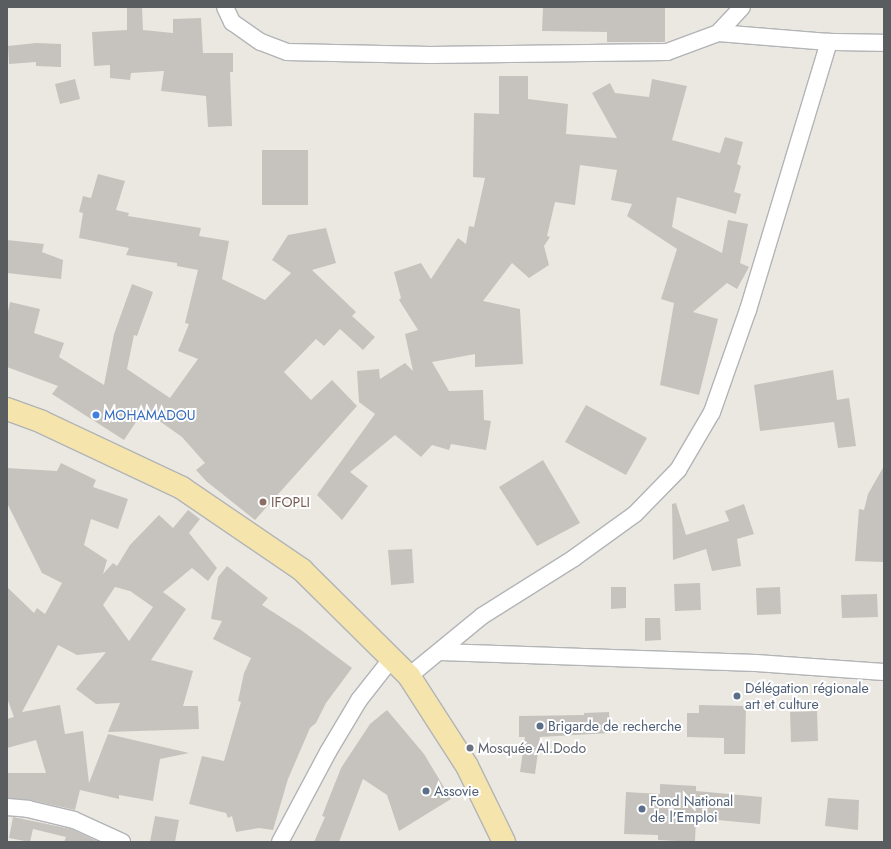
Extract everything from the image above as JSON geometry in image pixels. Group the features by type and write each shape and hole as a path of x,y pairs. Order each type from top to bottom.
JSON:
{"main road":[{"path":"7,410 42,422 182,488 302,570 409,676 467,766 504,842"}],"street":[{"path":"225,7 232,22 261,42 287,52 430,55 667,52 718,33 829,42 884,43"},
{"path":"718,33 742,7"},
{"path":"409,676 482,616 574,558 635,514 678,470 712,412 748,310 829,42"},
{"path":"440,652 756,663 884,672"},
{"path":"280,842 359,700 392,658"},
{"path":"7,807 28,809 74,820 122,842"}],"building":[{"path":"127,7 142,7 143,30 173,33 173,19 201,18 203,53 233,53 233,72 230,72 232,126 208,127 206,96 161,91 164,71 131,73 130,80 110,78 110,65 94,66 92,32 127,30"},
{"path":"543,7 665,7 665,42 607,42 607,32 542,31"},
{"path":"36,43 61,44 61,67 36,66 36,62 9,64 8,46"},
{"path":"499,76 528,76 528,99 568,104 566,134 617,138 592,93 610,83 615,93 649,97 652,79 687,86 672,140 720,153 725,137 743,142 737,164 741,166 734,192 741,194 736,214 677,197 672,227 722,253 728,220 748,224 740,263 749,267 737,289 727,283 693,312 718,319 699,395 660,385 674,303 661,299 677,249 627,216 632,204 611,200 617,170 580,165 575,205 555,202 547,236 550,237 544,246 549,265 529,278 512,263 483,301 520,309 523,364 475,367 475,354 432,362 449,391 483,390 484,420 491,421 486,450 451,444 449,450 432,445 421,457 395,435 350,472 368,486 342,520 317,495 375,414 359,402 357,371 379,369 380,379 405,363 413,371 405,334 418,330 399,300 401,298 394,272 421,263 431,279 458,238 466,244 469,226 474,227 485,178 473,177 474,113 499,114"},
{"path":"75,79 80,99 60,104 55,84"},
{"path":"262,150 308,150 308,205 262,205"},
{"path":"98,174 125,181 116,210 129,213 128,216 201,228 199,236 229,241 222,279 265,300 291,273 272,260 288,235 326,228 336,263 312,270 356,312 352,316 375,337 363,350 340,329 324,346 316,339 284,372 311,400 332,380 357,406 255,520 206,481 196,470 205,463 182,437 144,410 124,440 52,394 58,386 7,367 7,316 10,302 40,309 34,333 64,343 59,357 104,385 114,334 132,284 153,292 137,336 134,335 127,369 170,398 198,359 178,351 189,324 185,323 198,270 177,266 177,263 126,255 129,248 79,238 83,213 79,212 83,196 91,198"},
{"path":"7,240 44,244 42,252 63,260 61,279 7,273"},
{"path":"833,370 837,400 849,398 856,446 838,448 834,422 760,431 754,385"},
{"path":"586,405 647,438 626,475 565,442"},
{"path":"543,460 580,523 537,546 499,487"},
{"path":"61,463 96,480 93,487 128,499 118,529 91,519 84,545 107,560 103,574 113,563 117,566 130,545 159,515 173,528 188,510 200,519 189,533 217,568 208,581 192,568 163,592 186,609 151,660 193,671 183,706 198,706 199,729 108,732 120,703 96,704 76,689 106,652 77,655 58,645 22,712 60,705 65,734 83,731 89,783 108,734 189,753 160,759 153,801 119,795 119,799 80,790 75,810 30,800 7,798 7,773 46,773 36,740 7,748 7,719 14,717 7,698 7,587 34,613 37,608 45,614 62,583 42,573 7,503 7,468 57,471","holes":["115,587 130,591 153,607 129,641 103,605"]},
{"path":"884,466 884,562 855,561 859,509 864,510 868,494"},
{"path":"676,503 686,535 729,521 725,511 744,504 754,534 737,539 741,566 712,571 706,549 673,560 672,504"},
{"path":"412,549 414,583 391,585 388,550"},
{"path":"227,566 268,598 262,605 301,630 352,668 326,703 316,723 310,728 288,779 273,830 259,828 236,832 232,816 228,818 226,813 189,804 202,756 224,761 241,702 238,701 244,673 251,658 213,639 222,621 211,619 218,577"},
{"path":"700,583 701,610 675,611 674,584"},
{"path":"611,587 626,587 626,608 611,609"},
{"path":"780,587 781,614 757,615 756,588"},
{"path":"877,594 878,617 842,618 841,595"},
{"path":"645,618 660,618 661,640 645,641"},
{"path":"699,705 746,706 745,754 724,754 724,738 687,737 687,713 699,713"},
{"path":"387,710 424,754 451,799 399,831 387,795 363,779 339,842 314,842 325,817 322,816 341,768 370,724"},
{"path":"817,711 818,741 791,742 790,712"},
{"path":"609,712 610,733 540,737 535,774 520,772 525,737 519,737 519,716 584,715 584,713"},
{"path":"660,784 696,786 696,791 762,797 760,824 696,818 695,842 658,840 658,835 624,834 626,792 660,794"},
{"path":"828,798 859,800 858,830 825,826"},
{"path":"155,816 179,820 175,842 150,842"},
{"path":"13,817 71,829 99,842 64,842 66,837 33,829 30,842 9,838"}],"place":[{"name":"MOHAMADOU","path":"96,415"},
{"name":"IFOPLI","path":"263,502"},
{"name":"Délégation régionale art et culture","path":"737,696"},
{"name":"Brigarde de recherche","path":"540,726"},
{"name":"Mosquée Al.Dodo","path":"470,748"},
{"name":"Assovie","path":"426,791"},
{"name":"Fond National de l'Emploi","path":"642,809"}]}
